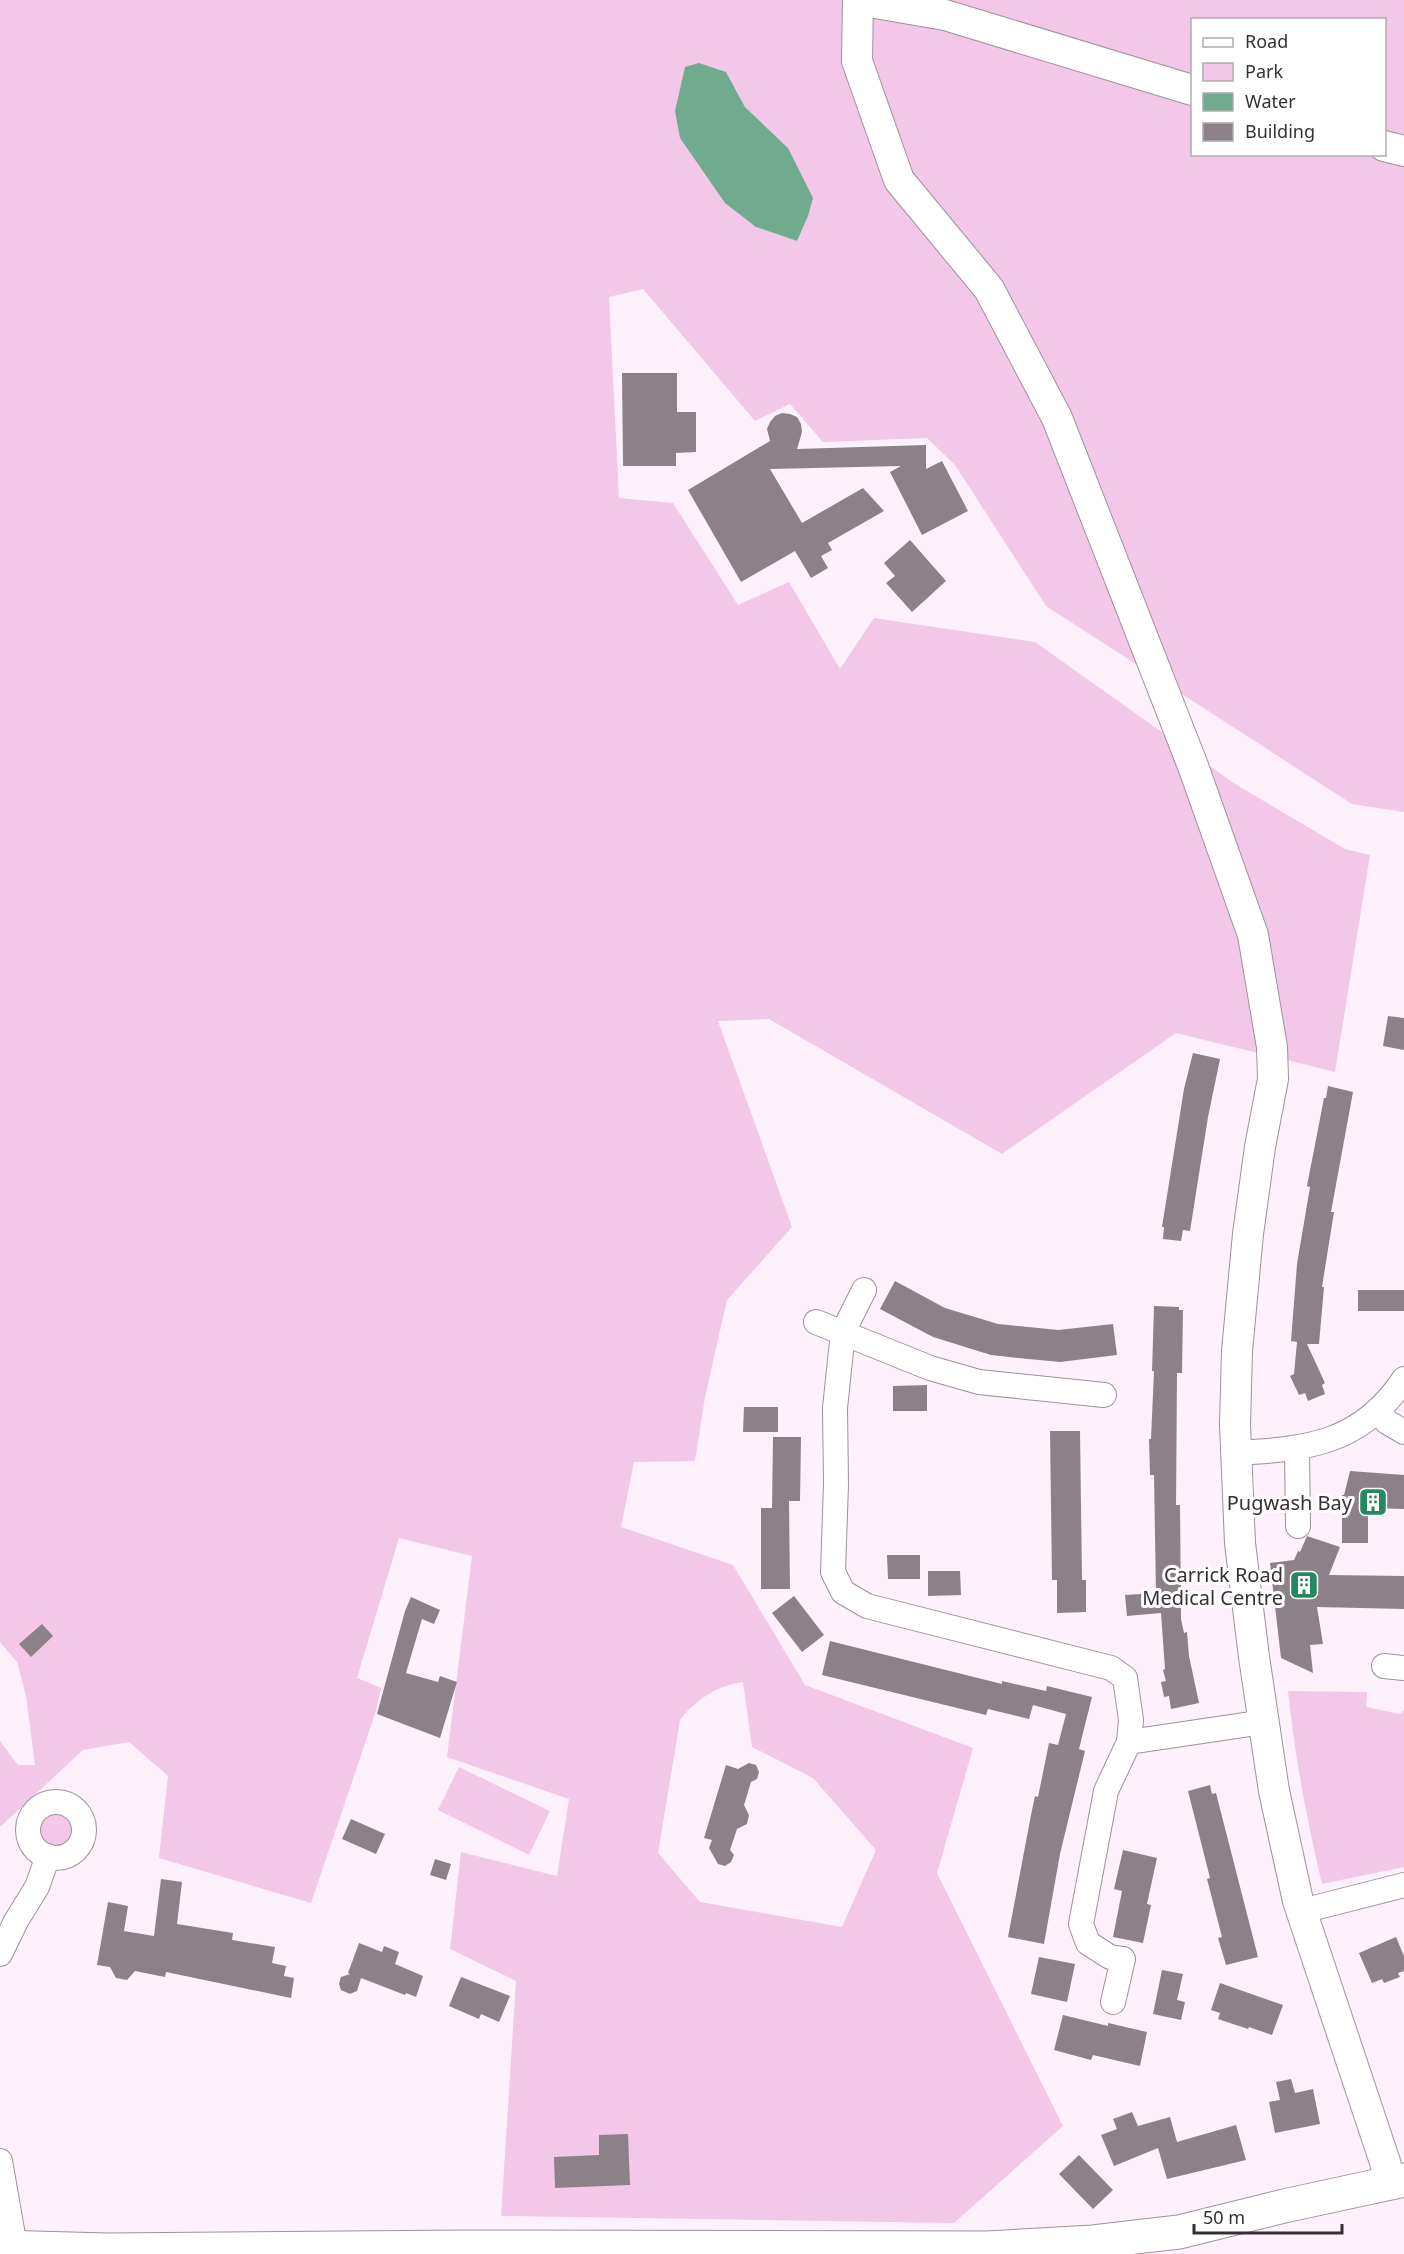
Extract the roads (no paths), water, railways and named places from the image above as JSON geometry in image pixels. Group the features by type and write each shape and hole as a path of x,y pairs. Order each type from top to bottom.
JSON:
{"main road":[{"path":"7,2247 106,2250 376,2251 983,2248 1093,2242 1179,2232 1397,2181"}],"street":[{"path":"1191,90 945,15 858,0 856,62 899,180 989,289 1057,418 1193,766 1253,935 1272,1047 1273,1078 1260,1147 1241,1299 1237,1351 1235,1425 1240,1543 1274,1791 1291,1872 1385,2162 1397,2181"},
{"path":"1386,146 1404,151"},
{"path":"864,1290 843,1332 835,1408 836,1484 833,1572 843,1592 867,1606 1111,1668 1125,1678 1131,1720 1129,1742 1106,1791 1081,1924 1088,1943 1110,1957 1123,1959 1113,2002"},
{"path":"816,1322 930,1368 979,1382 1104,1395"},
{"path":"1236,1453 1297,1449 1341,1437 1378,1410 1404,1379"},
{"path":"1378,1410 1388,1422 1404,1432"},
{"path":"1297,1449 1298,1526"},
{"path":"1129,1742 1264,1722"},
{"path":"0,1954 16,1921 37,1887 48,1856"},
{"path":"1302,1911 1404,1884"},
{"path":"0,2161 7,2247"}],"water":[{"path":"699,63 726,72 745,107 788,148 813,198 797,241 756,227 725,203 680,138 675,111 685,67"}],"place":[{"name":"Pugwash Bay","path":"1373,1502"},
{"name":"Carrick Road Medical Centre","path":"1304,1585"}]}
